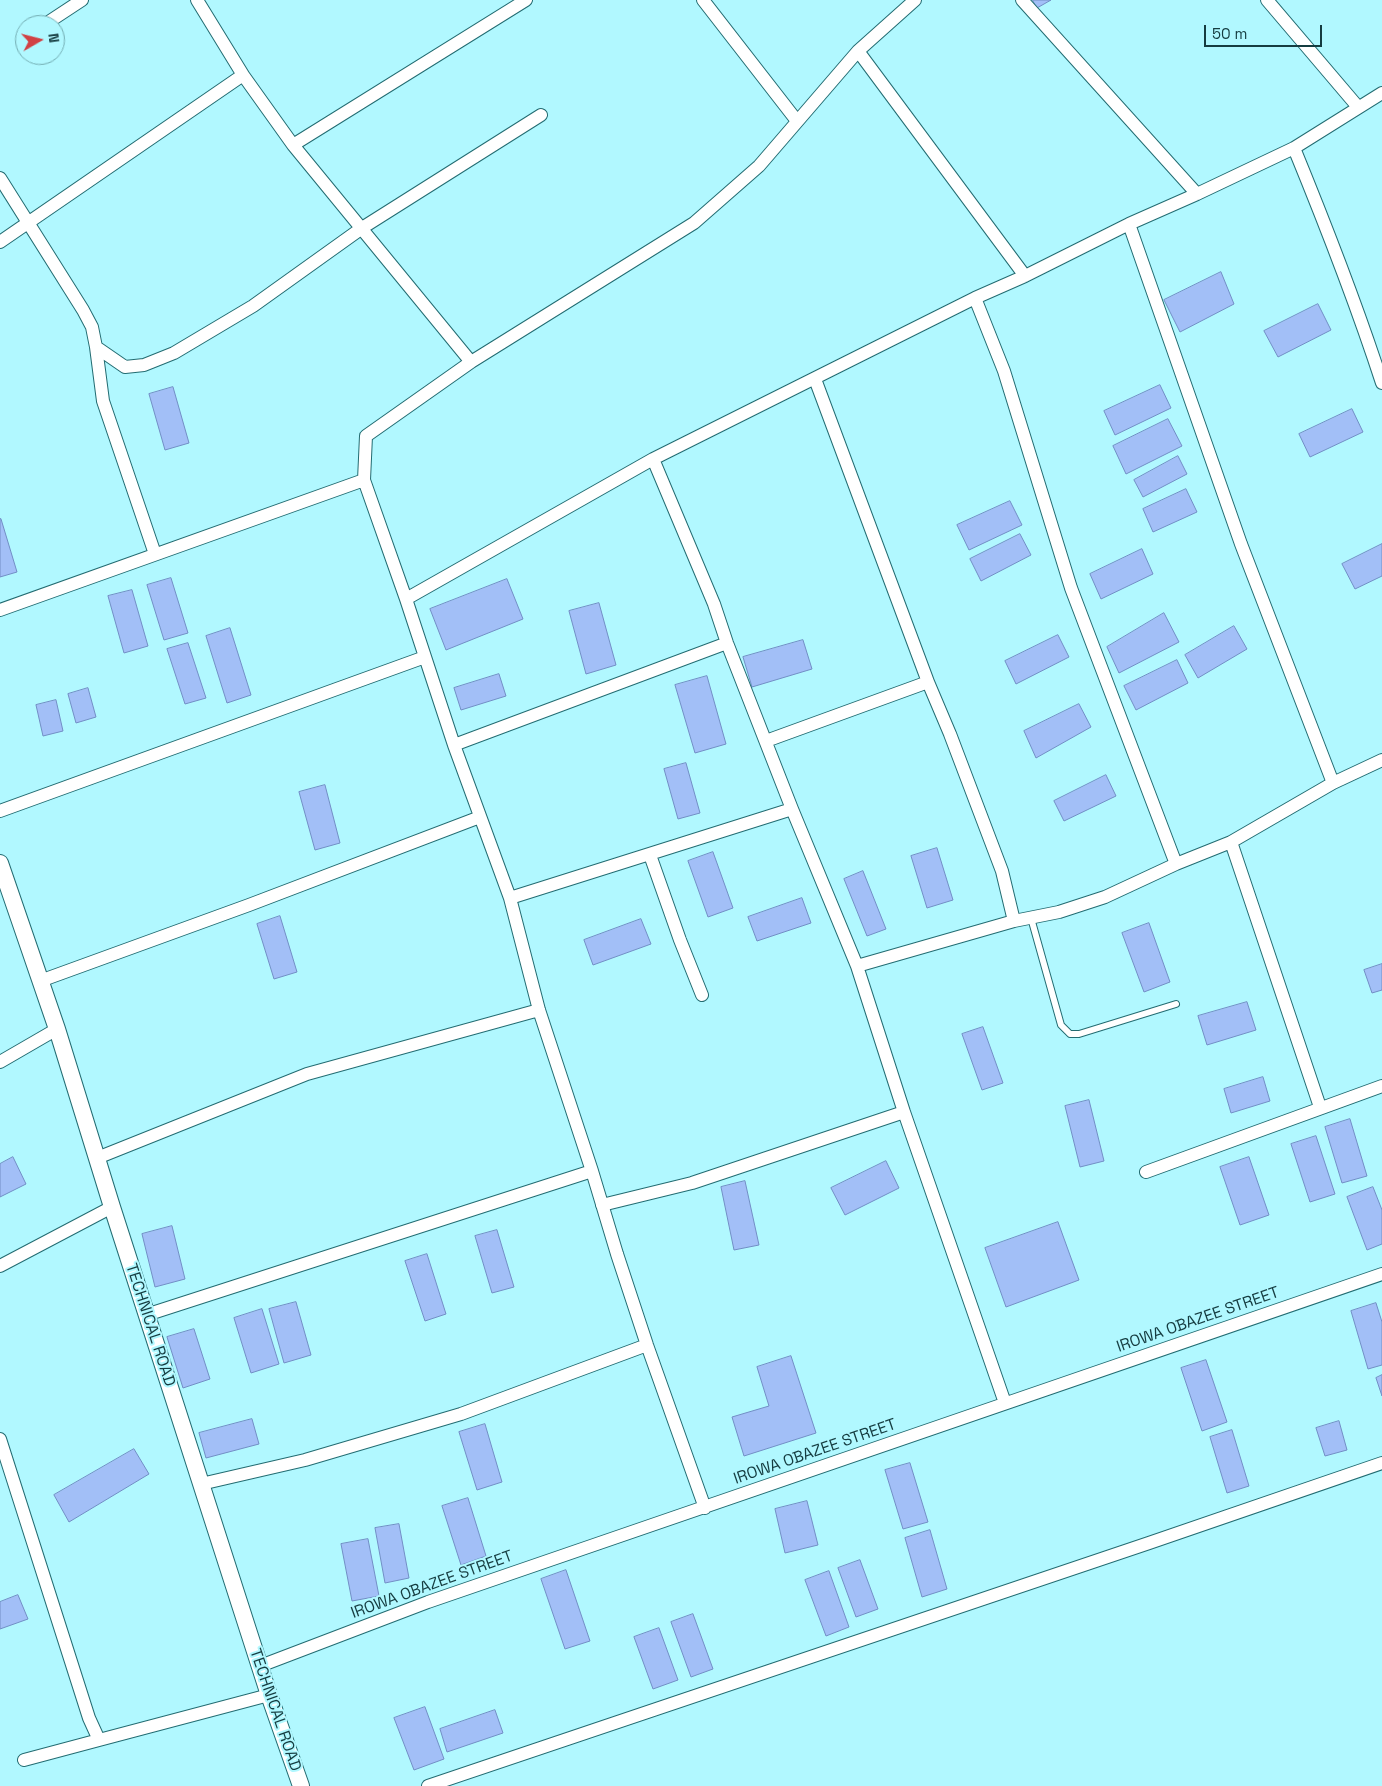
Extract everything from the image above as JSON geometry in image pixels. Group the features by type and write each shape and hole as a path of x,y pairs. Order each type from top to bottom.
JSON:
{"street":[{"path":"59,15 82,0"},
{"path":"293,145 526,0"},
{"path":"703,0 796,121"},
{"path":"705,1508 647,1345 539,1010 510,898 454,745 406,599 364,480 366,436 472,362 694,223 759,166 858,51 915,0"},
{"path":"1022,0 1198,194"},
{"path":"1267,0 1358,108"},
{"path":"203,2 243,75 293,145 472,362"},
{"path":"858,51 1025,276"},
{"path":"0,242 243,75"},
{"path":"406,599 653,459 975,298 1294,148 1382,93"},
{"path":"96,348 125,367 144,365 174,353 253,306 362,228 541,115"},
{"path":"1294,148 1348,282 1382,383"},
{"path":"0,178 92,327 102,401 155,554"},
{"path":"1130,224 1241,544 1333,783"},
{"path":"975,298 1004,371 1071,588 1176,864"},
{"path":"815,379 928,682 950,734 1002,871 1014,921"},
{"path":"653,459 714,604 727,644 857,966 904,1112 1005,1403"},
{"path":"0,610 364,480"},
{"path":"454,745 727,644"},
{"path":"0,811 425,657"},
{"path":"766,741 928,682"},
{"path":"857,966 1014,921 1059,912 1105,897 1176,864 1231,842 1333,783 1382,760"},
{"path":"510,898 650,855 792,808"},
{"path":"40,981 480,817"},
{"path":"1231,842 1320,1107"},
{"path":"650,855 702,995"},
{"name":"TECHNICAL ROAD","path":"0,863 56,1029 269,1695 301,1786"},
{"path":"97,1158 307,1074 539,1010"},
{"path":"0,1062 56,1029"},
{"path":"1146,1172 1382,1086"},
{"path":"602,1205 692,1183 904,1112"},
{"path":"146,1315 592,1171"},
{"path":"0,1266 112,1207"},
{"name":"IROWA OBAZEE STREET","path":"260,1666 428,1602 1382,1274"},
{"path":"201,1484 305,1460 462,1414 647,1345"},
{"path":"0,1439 89,1718 99,1740"},
{"path":"428,1786 1130,1550 1382,1463"},
{"path":"24,1760 269,1695"}],"lane":[{"path":"1031,918 1061,1025 1070,1034 1079,1034 1176,1004"}],"building":[{"path":"1033,0 1051,0 1037,8"},
{"path":"1221,272 1234,304 1180,332 1164,300"},
{"path":"1318,304 1331,330 1278,357 1264,331"},
{"path":"1160,385 1171,408 1115,435 1104,411"},
{"path":"173,387 189,443 165,450 149,394"},
{"path":"1352,409 1363,432 1310,457 1299,434"},
{"path":"1168,419 1182,446 1126,474 1113,446"},
{"path":"1178,456 1187,474 1143,497 1134,480"},
{"path":"1186,489 1197,512 1153,532 1143,509"},
{"path":"1010,501 1022,525 969,550 957,525"},
{"path":"0,519 17,572 0,577"},
{"path":"1020,534 1031,555 981,581 970,559"},
{"path":"1382,544 1382,576 1355,589 1342,564"},
{"path":"1142,549 1153,574 1101,599 1090,574"},
{"path":"171,578 188,633 164,640 147,585"},
{"path":"507,579 523,619 446,650 430,609"},
{"path":"132,590 148,646 124,653 108,596"},
{"path":"599,603 616,665 586,674 569,611"},
{"path":"1164,613 1179,642 1119,673 1107,647"},
{"path":"1234,626 1247,649 1198,678 1185,655"},
{"path":"230,628 251,695 227,703 206,636"},
{"path":"1058,635 1069,657 1016,684 1005,661"},
{"path":"803,640 812,669 752,687 743,657"},
{"path":"188,643 206,698 185,704 167,649"},
{"path":"1177,660 1188,683 1136,710 1124,686"},
{"path":"499,674 506,696 461,710 454,688"},
{"path":"707,676 726,744 695,753 675,685"},
{"path":"88,688 96,717 76,723 68,694"},
{"path":"56,700 63,731 43,736 36,705"},
{"path":"1079,704 1091,727 1036,758 1024,731"},
{"path":"686,763 700,813 678,819 664,769"},
{"path":"1106,775 1116,796 1064,821 1054,801"},
{"path":"325,785 340,843 315,850 299,792"},
{"path":"937,848 953,900 927,908 911,856"},
{"path":"713,852 733,908 708,917 688,861"},
{"path":"863,871 886,929 867,936 844,879"},
{"path":"802,898 811,923 757,941 748,917"},
{"path":"280,916 297,972 274,979 257,924"},
{"path":"641,919 651,944 593,965 584,940"},
{"path":"1149,923 1170,982 1144,992 1122,933"},
{"path":"1382,964 1382,990 1372,993 1364,970"},
{"path":"1247,1002 1256,1030 1207,1045 1198,1016"},
{"path":"983,1027 1003,1083 982,1090 962,1034"},
{"path":"1263,1077 1270,1101 1231,1113 1224,1089"},
{"path":"1089,1100 1104,1161 1080,1167 1065,1106"},
{"path":"1350,1119 1367,1176 1342,1183 1325,1127"},
{"path":"1316,1136 1335,1194 1310,1202 1291,1144"},
{"path":"13,1157 26,1184 0,1197 0,1164"},
{"path":"1249,1157 1269,1215 1240,1225 1220,1167"},
{"path":"886,1161 899,1188 845,1215 831,1188"},
{"path":"745,1181 759,1245 734,1250 721,1187"},
{"path":"1373,1187 1382,1210 1382,1244 1367,1250 1347,1197"},
{"path":"1058,1222 1079,1280 1006,1307 985,1248"},
{"path":"172,1226 185,1279 155,1287 142,1234"},
{"path":"497,1230 514,1287 492,1293 475,1236"},
{"path":"427,1254 446,1314 425,1321 405,1261"},
{"path":"296,1302 311,1355 284,1363 269,1309"},
{"path":"1376,1303 1382,1322 1382,1365 1368,1369 1351,1311"},
{"path":"262,1309 279,1364 251,1373 234,1318"},
{"path":"194,1329 210,1379 183,1388 167,1337"},
{"path":"791,1356 816,1433 744,1456 732,1417 769,1406 757,1367"},
{"path":"1206,1360 1227,1422 1202,1431 1181,1368"},
{"path":"1382,1375 1382,1396 1376,1378"},
{"path":"252,1419 259,1444 206,1458 199,1433"},
{"path":"1339,1421 1347,1450 1325,1456 1316,1428"},
{"path":"485,1424 502,1482 477,1490 459,1432"},
{"path":"1232,1430 1249,1486 1227,1493 1210,1437"},
{"path":"134,1449 149,1474 69,1522 54,1495"},
{"path":"910,1463 928,1522 903,1529 885,1470"},
{"path":"468,1498 486,1556 461,1565 442,1506"},
{"path":"807,1501 818,1545 785,1553 775,1509"},
{"path":"399,1524 409,1578 385,1583 375,1528"},
{"path":"930,1530 947,1589 922,1597 905,1538"},
{"path":"368,1539 379,1596 352,1601 341,1544"},
{"path":"860,1560 878,1609 856,1617 838,1568"},
{"path":"566,1570 590,1641 565,1649 541,1579"},
{"path":"829,1571 849,1627 826,1636 805,1580"},
{"path":"18,1595 28,1619 0,1629 0,1602"},
{"path":"693,1614 713,1669 691,1677 671,1622"},
{"path":"659,1628 678,1680 653,1689 634,1637"},
{"path":"425,1707 444,1759 414,1770 394,1718"},
{"path":"495,1710 503,1733 447,1752 440,1729"}]}
